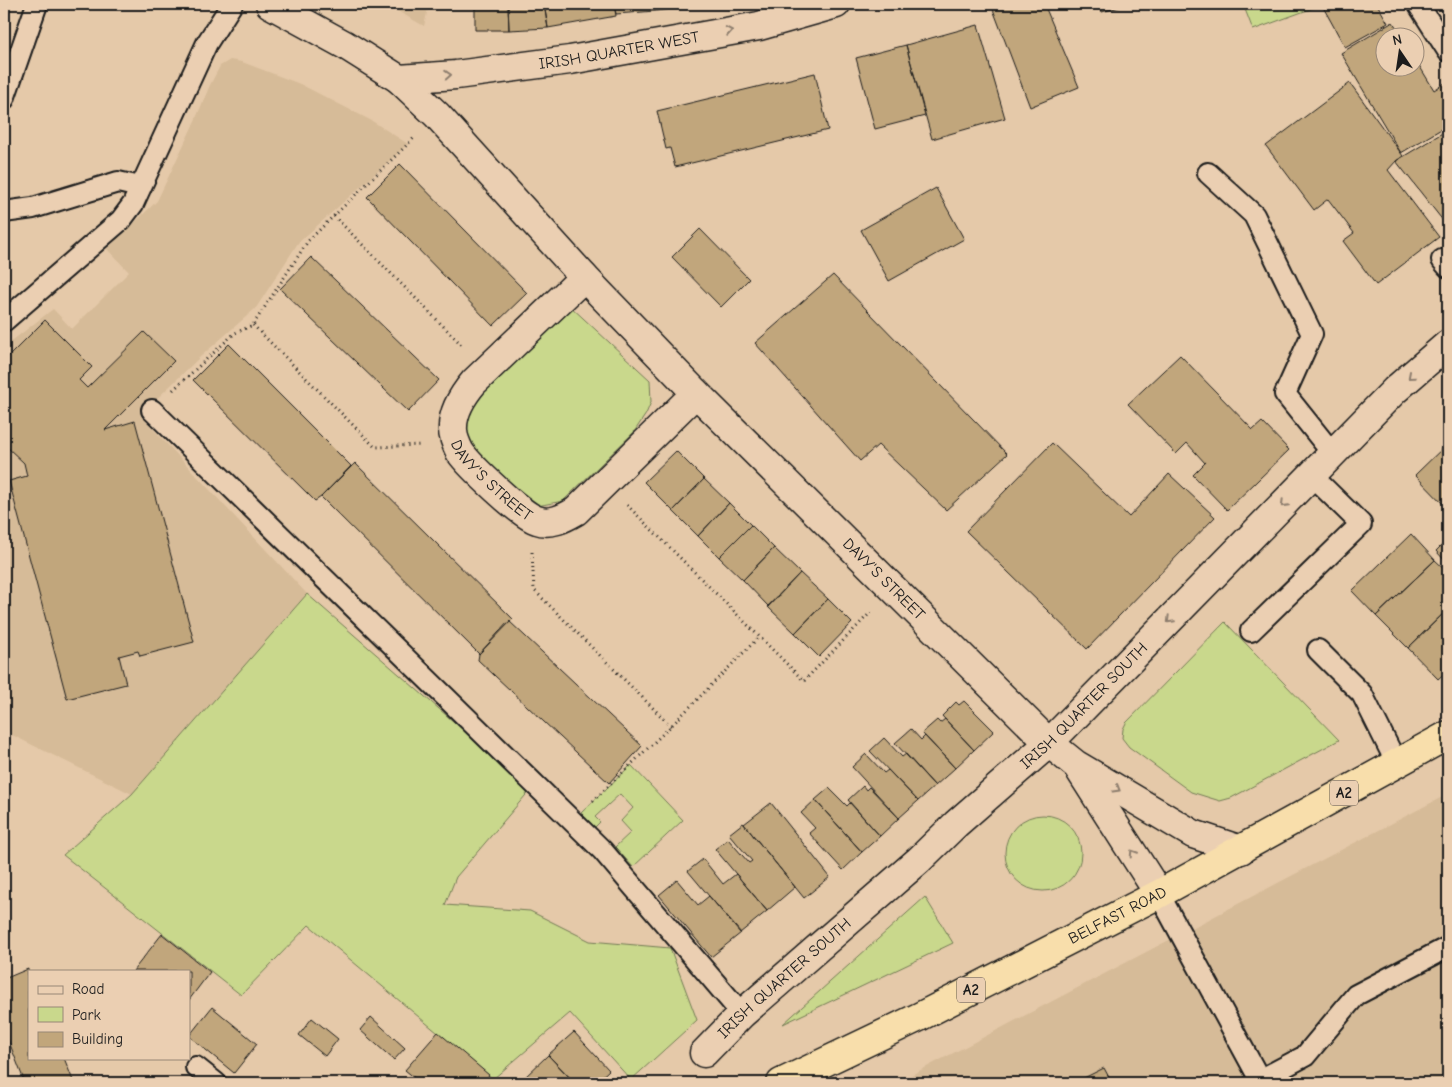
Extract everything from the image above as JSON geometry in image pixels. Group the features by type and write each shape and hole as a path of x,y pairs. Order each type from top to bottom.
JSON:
{"highway":[{"name":"BELFAST ROAD","path":"781,1083 919,1017 1160,894 1448,735"}],"street":[{"name":"DAVY'S STREET","path":"270,4 345,45 399,79 437,115 584,277 696,393 1049,743 1075,764 1194,834 1241,850"},
{"name":"IRISH QUARTER WEST","path":"399,79 456,75 570,60 759,26 836,4"},
{"name":"DAVY'S STREET","path":"584,277 486,369 467,390 455,414 453,432 460,452 469,462 520,511 530,518 551,522 564,518 576,511 696,393"},
{"name":"IRISH QUARTER SOUTH","path":"704,1053 742,1014 919,860 956,824 1049,743 1395,390 1447,348"},
{"name":"DAVY'S STREET","path":"1075,764 1160,894"}],"lane":[{"path":"4,99 37,4"},
{"path":"4,321 121,220 133,204 207,43 232,4"},
{"path":"1418,4 1448,51"},
{"path":"1208,173 1254,215 1312,334 1285,394 1333,454"},
{"path":"4,212 33,208 118,182 140,187"},
{"path":"152,410 602,850 742,1014"},
{"path":"1251,631 1361,524 1312,476"},
{"path":"1318,650 1362,694 1397,764"},
{"path":"1160,894 1257,1082 1305,1056 1356,995 1448,947"},
{"path":"196,1066 216,1083"}],"path":[{"path":"152,410 235,333 253,325 308,240 437,115"},
{"path":"334,216 486,369"},
{"path":"253,325 375,447 456,443"},
{"path":"605,484 804,681 894,589"},
{"path":"530,518 534,590 672,726"},
{"path":"573,821 672,726 759,637"}],"shaded area":[{"path":"385,4 429,4 424,26"},
{"path":"230,60 242,62 300,84 372,121 408,144 298,243 256,308 199,358 140,415 307,594 132,794 4,731 4,347 53,309 72,329 129,272 107,249 157,201 210,85 220,66"},
{"path":"1448,794 1448,1083 896,1083"}],"green space":[{"path":"1243,4 1324,4 1253,30"},
{"path":"570,306 650,380 651,402 646,414 634,432 563,501 532,507 471,449 466,434 465,420 475,400"},
{"path":"307,594 531,789 456,877 445,905 530,911 590,941 670,948 697,1020 631,1080 570,1013 493,1079 309,925 241,995 63,855 132,794"},
{"path":"1225,622 1339,740 1231,798 1220,801 1191,792 1129,747 1122,738 1126,723"},
{"path":"631,765 683,820 633,867 615,847 631,832 621,821 633,808 620,794 595,817 600,822 594,828 581,813"},
{"path":"1043,815 1058,818 1070,826 1078,838 1081,853 1078,868 1070,880 1058,888 1043,891 1028,888 1016,880 1008,868 1005,853 1008,838 1016,826 1028,818"},
{"path":"925,897 953,943 783,1024"}],"building":[{"path":"475,4 508,4 509,30 475,30"},
{"path":"508,4 544,4 548,28 509,30"},
{"path":"544,4 614,4 616,16 548,28"},
{"path":"614,4 654,4 655,11 616,14"},
{"path":"654,4 682,4 682,8 655,11"},
{"path":"682,4 702,4 682,8"},
{"path":"991,4 1044,4 1079,87 1030,107"},
{"path":"1100,4 1129,4 1102,12"},
{"path":"1329,4 1377,4 1388,23 1379,28 1374,28 1374,31 1345,47 1323,7"},
{"path":"1393,22 1397,28 1383,28"},
{"path":"978,25 1005,118 932,139 906,45"},
{"path":"1374,33 1374,78 1424,78 1424,74 1434,90 1448,81 1448,125 1401,153 1341,53"},
{"path":"906,45 925,116 875,129 856,58"},
{"path":"815,73 828,130 675,167 670,148 666,149 657,111"},
{"path":"1350,83 1403,156 1388,170 1439,237 1376,285 1343,241 1354,233 1328,199 1314,210 1266,146"},
{"path":"1444,132 1448,139 1448,227 1396,161"},
{"path":"400,164 527,293 493,326 367,197"},
{"path":"936,188 964,239 889,281 861,230"},
{"path":"700,229 749,279 721,307 672,257"},
{"path":"311,257 439,380 408,412 280,289"},
{"path":"833,275 1007,454 946,510 878,445 860,461 755,343"},
{"path":"45,320 92,367 79,380 87,388 144,332 174,361 105,430 135,421 194,642 140,656 138,651 119,656 126,684 67,699 9,481 27,476 24,463 8,448 4,452 4,361"},
{"path":"229,344 351,466 315,501 193,380"},
{"path":"1180,355 1253,430 1262,422 1289,450 1227,510 1193,475 1205,463 1187,443 1176,454 1128,404"},
{"path":"1052,443 1129,517 1169,474 1215,517 1087,649 966,531"},
{"path":"1448,443 1448,509 1415,475"},
{"path":"676,451 704,479 673,511 644,482"},
{"path":"355,463 513,619 479,654 321,497"},
{"path":"704,479 729,503 698,536 673,511"},
{"path":"729,503 751,525 719,557 698,536"},
{"path":"751,525 774,548 743,580 719,557"},
{"path":"1411,534 1435,560 1376,616 1352,591"},
{"path":"1448,539 1448,564 1436,551"},
{"path":"774,548 800,573 768,606 743,580"},
{"path":"1435,560 1448,572 1448,609 1408,648 1376,616"},
{"path":"800,573 828,599 795,633 768,607"},
{"path":"828,599 852,623 819,657 795,633"},
{"path":"1448,609 1448,670 1438,679 1408,648"},
{"path":"509,621 642,746 609,783 478,660 479,654"},
{"path":"964,701 994,731 974,750 942,716 956,702 959,705"},
{"path":"945,719 974,750 955,768 922,733 937,720 940,723"},
{"path":"911,729 921,740 925,736 955,768 935,786 895,743"},
{"path":"884,738 902,757 906,754 935,786 918,801 870,751"},
{"path":"866,754 884,773 888,770 918,801 899,818 852,767"},
{"path":"863,786 866,790 869,787 899,818 880,836 848,800"},
{"path":"829,788 847,806 850,803 880,836 862,852 815,800"},
{"path":"815,800 862,852 843,870 809,833 815,828 801,813"},
{"path":"771,803 830,877 804,898 744,824"},
{"path":"743,823 795,887 767,911 715,849 728,839 749,863 752,861 729,834"},
{"path":"703,859 723,884 736,874 767,911 740,933 688,871"},
{"path":"677,880 698,905 709,896 741,933 711,957 659,895"},
{"path":"162,934 210,972 190,999 190,970 134,970"},
{"path":"28,969 28,1060 65,1060 74,1083 25,1083 4,1029 4,979"},
{"path":"212,1007 257,1044 234,1073 190,1037"},
{"path":"371,1017 405,1048 394,1060 360,1030"},
{"path":"312,1018 338,1039 325,1056 299,1035"},
{"path":"438,1032 489,1075 482,1083 421,1083 405,1070"},
{"path":"574,1032 609,1070 595,1083 575,1083 548,1055"},
{"path":"548,1055 575,1083 527,1083 523,1079"},
{"path":"1104,1068 1112,1083 1074,1083"}]}
